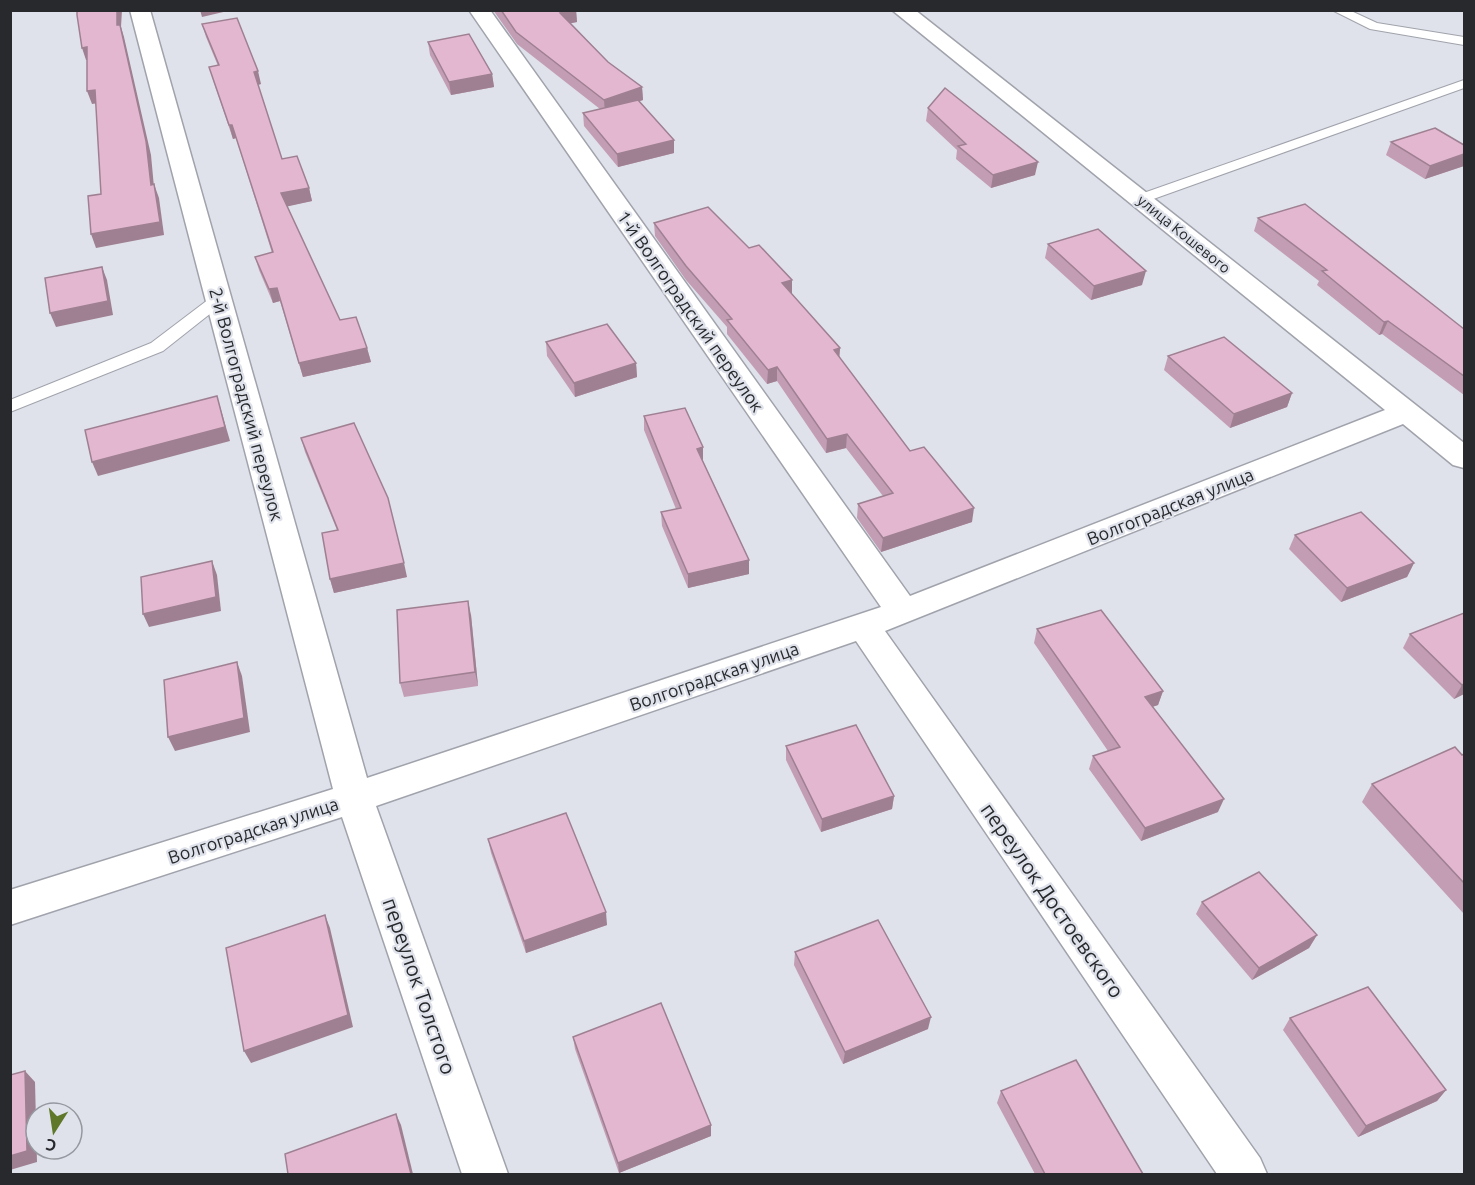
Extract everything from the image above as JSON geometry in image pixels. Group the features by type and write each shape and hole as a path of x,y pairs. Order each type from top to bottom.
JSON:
{"street":[{"name":"2-й Волгоградский переулок","path":"140,10 354,798"},
{"name":"1-й Волгоградский переулок","path":"479,10 903,612"},
{"name":"улица Кошевого","path":"903,10 1464,458"},
{"name":"Волгоградская улица","path":"10,908 354,798 903,612 1407,412"},
{"name":"переулок Достоевского","path":"862,626 1244,1174"},
{"name":"переулок Толстого","path":"354,798 485,1174"}],"lane":[{"path":"1338,10 1374,26 1464,41"},
{"path":"1140,199 1464,84"},
{"path":"10,407 157,347 219,299"}],"building":[{"path":"77,10 117,10 117,25 120,25 146,141 151,185 154,184 160,222 91,234 88,196 101,194 95,90 87,91 87,47 82,48"},
{"path":"501,10 572,10 560,13 608,62 642,87 604,100 516,32"},
{"path":"237,18 258,71 254,72 282,159 297,156 309,188 281,193 340,320 356,317 367,348 299,363 277,288 269,289 255,257 273,252 232,125 229,125 209,67 219,65 202,24"},
{"path":"469,34 492,74 449,82 428,42"},
{"path":"945,88 1038,162 993,175 958,146 966,144 928,108"},
{"path":"638,100 674,140 617,154 583,113"},
{"path":"1435,128 1464,145 1464,154 1430,166 1391,142"},
{"path":"1305,204 1464,329 1464,376 1388,321 1384,322 1322,271 1327,270 1258,218"},
{"path":"708,207 749,248 759,245 792,280 782,283 840,348 834,350 910,451 924,447 974,508 883,538 858,504 893,493 847,434 827,439 777,367 768,370 727,320 732,319 686,266 654,223"},
{"path":"1098,229 1146,271 1094,286 1048,244"},
{"path":"102,267 108,301 50,313 45,278"},
{"path":"607,324 636,363 574,383 546,342"},
{"path":"1224,337 1292,393 1234,414 1168,356"},
{"path":"217,396 225,427 92,462 85,430"},
{"path":"685,408 703,447 697,449 749,560 688,574 661,512 681,508 644,416"},
{"path":"354,423 388,498 404,563 330,579 322,533 338,530 301,438"},
{"path":"1361,512 1414,563 1347,588 1295,535"},
{"path":"212,561 216,597 143,614 141,577"},
{"path":"468,601 475,672 400,683 397,610"},
{"path":"1101,610 1163,691 1145,697 1224,799 1145,828 1093,756 1120,747 1037,629"},
{"path":"1464,613 1464,684 1462,685 1410,634"},
{"path":"237,662 244,718 168,737 164,680"},
{"path":"856,725 894,796 822,819 786,746"},
{"path":"1455,747 1462,755 1464,754 1464,883 1372,784"},
{"path":"566,813 606,912 524,941 488,839"},
{"path":"1259,872 1317,935 1259,968 1202,902"},
{"path":"325,915 348,1015 244,1051 226,948"},
{"path":"878,920 931,1017 845,1052 795,952"},
{"path":"1368,987 1446,1090 1366,1126 1290,1018"},
{"path":"661,1003 711,1125 618,1163 573,1037"},
{"path":"1076,1060 1143,1174 1045,1174 1001,1091"},
{"path":"25,1071 26,1101 24,1152 10,1156 10,1075"},
{"path":"396,1114 411,1174 288,1174 285,1154"}]}
